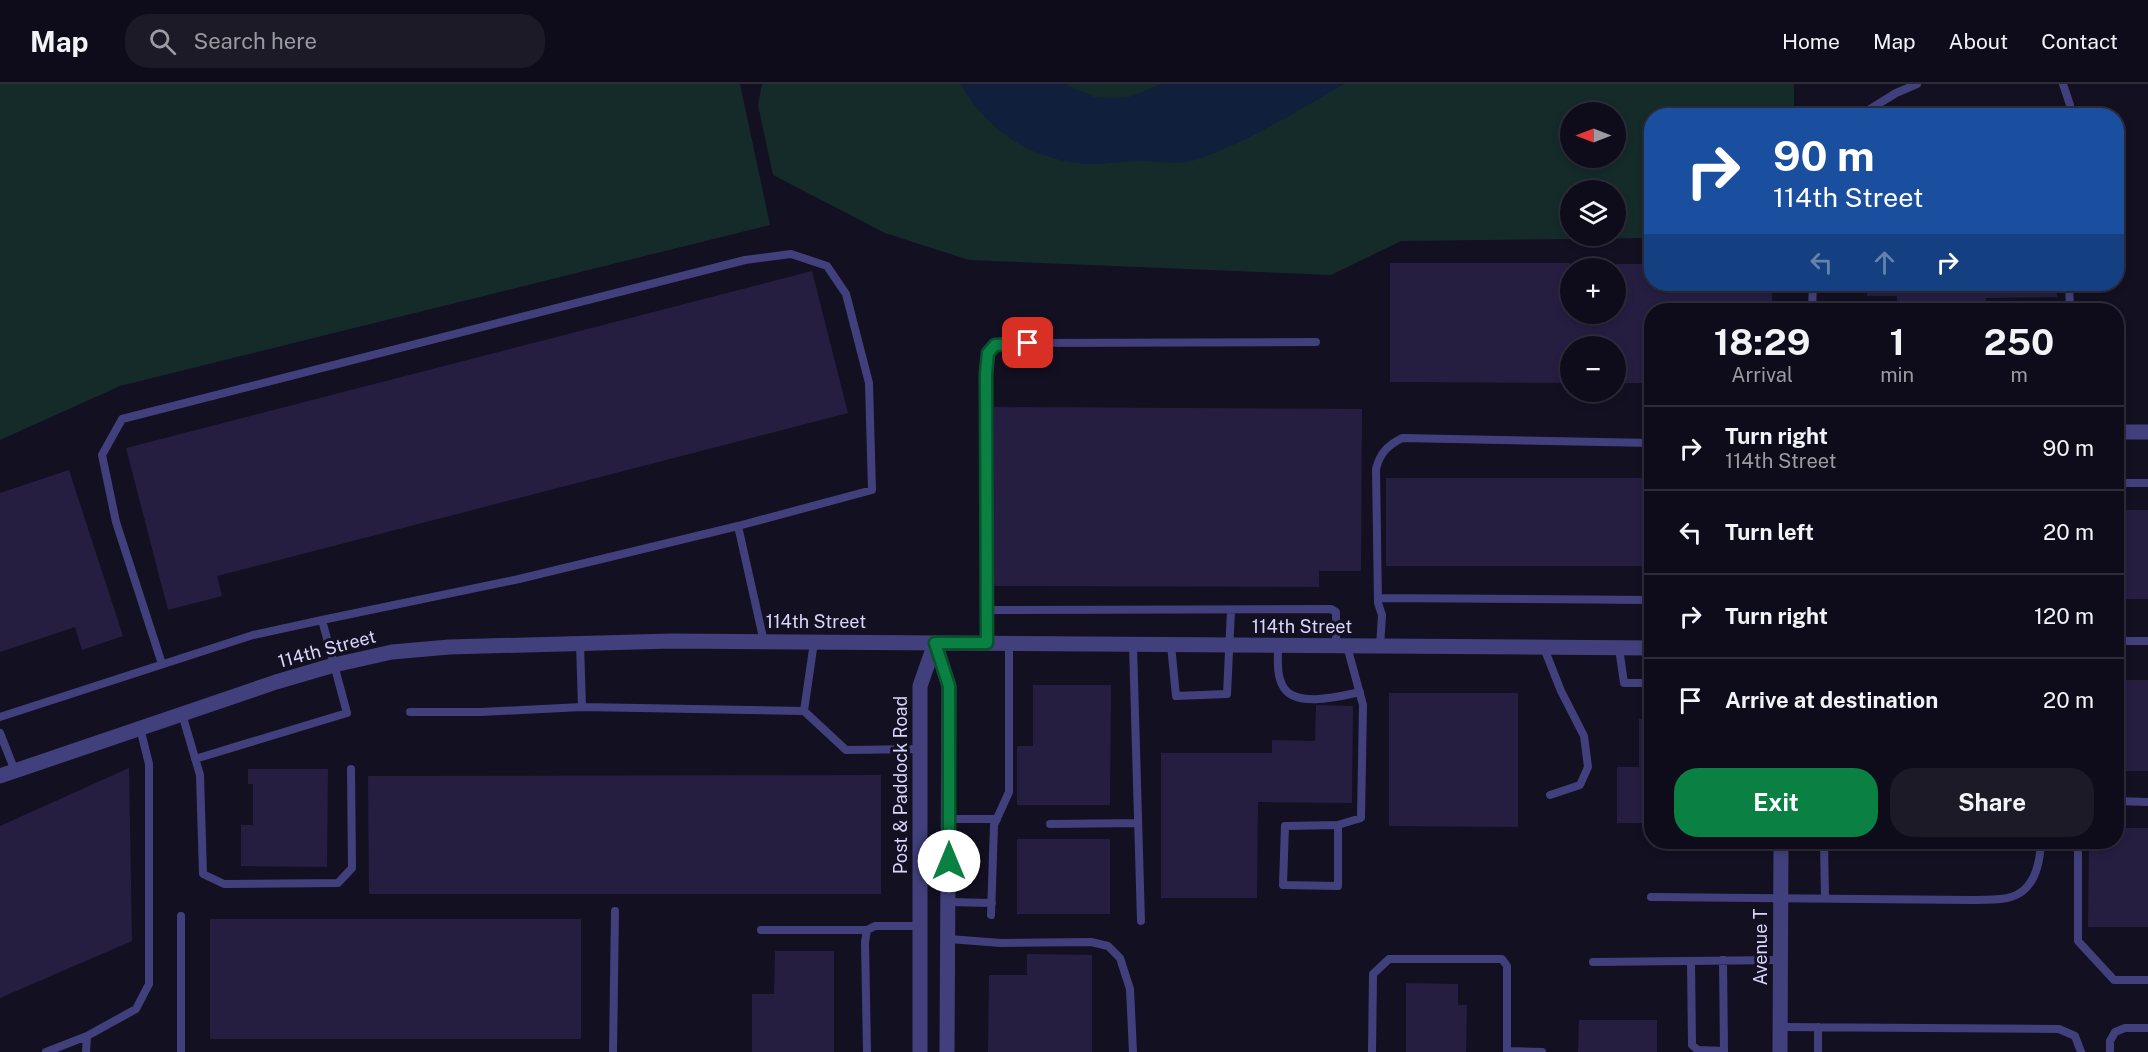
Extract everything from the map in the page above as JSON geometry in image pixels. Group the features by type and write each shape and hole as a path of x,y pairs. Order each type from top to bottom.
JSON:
{"street":[{"path":"2124,432 2148,432"},
{"name":"114th Street","path":"0,776 334,664 392,652 449,647 672,641 1644,648"},
{"path":"935,643 949,686 947,1052"},
{"name":"Post & Paddock Road","path":"920,1052 920,686 935,643"},
{"name":"Avenue T","path":"1780,1052 1781,849"},
{"path":"921,933 949,939"}],"lane":[{"path":"1872,108 1896,93 1917,84"},
{"path":"2063,84 2070,108"},
{"path":"0,717 162,664 253,634 519,579 738,526 872,490 869,383 846,294 827,266 791,254 745,260 122,419 102,455 116,522 162,664"},
{"path":"987,643 986,374 988,353 995,345 1316,342"},
{"path":"1380,647 1382,615 1378,598 1376,469 1379,457 1388,445 1402,438 1644,443"},
{"path":"2124,483 2148,483"},
{"path":"738,526 764,642"},
{"path":"1378,598 1644,600"},
{"path":"987,610 1335,610 1342,646 1363,705 1361,818 1338,825 1285,826 1283,885 1338,886 1338,825"},
{"path":"1171,645 1176,696 1227,694 1231,610"},
{"path":"195,759 346,713 322,620"},
{"path":"2124,641 2148,641"},
{"path":"804,711 814,642"},
{"path":"580,643 582,707"},
{"path":"992,915 994,825 1009,792 1009,644"},
{"path":"1133,645 1141,921"},
{"path":"1278,646 1279,677 1283,687 1290,695 1303,699 1318,699 1336,698 1360,692"},
{"path":"1544,648 1561,691 1584,736 1588,767 1580,785 1550,795"},
{"path":"1619,648 1624,683 1644,683"},
{"path":"410,712 481,712 582,707 804,711 846,750 921,749"},
{"path":"182,714 200,775 203,874 224,884 338,883 352,868 351,769"},
{"path":"46,1052 87,1036 136,1009 149,984 149,764 140,728"},
{"path":"0,733 15,771"},
{"path":"2124,801 2148,801"},
{"path":"949,819 997,819"},
{"path":"1050,824 1138,824"},
{"path":"1824,849 1825,898"},
{"path":"1651,897 1972,900 2012,897 2032,883 2041,857 2041,849"},
{"path":"2078,849 2078,942 2114,980 2148,980"},
{"path":"949,902 992,903"},
{"path":"613,1052 615,911"},
{"path":"181,1052 182,916"},
{"path":"761,930 867,930 876,926 921,933"},
{"path":"867,930 865,942 867,1052"},
{"path":"949,939 1001,943 1091,942 1108,946 1120,958 1130,989 1133,1052"},
{"path":"1372,1052 1373,974 1389,959 1502,959 1507,966 1507,1052 1542,1052"},
{"path":"1691,961 1692,1045 1698,1050 1724,1051 1723,960"},
{"path":"1593,962 1780,960"},
{"path":"1780,1027 2059,1029 2075,1036 2081,1052"},
{"path":"1818,1027 1818,1052"},
{"path":"2110,1052 2110,1041 2115,1032 2125,1028 2148,1028"},
{"path":"86,1052 87,1036"}],"green space":[{"path":"0,84 740,84 770,225 120,386 0,440"},
{"path":"762,84 1794,84 1794,108 1644,108 1644,238 1626,238 1626,180 1560,180 1560,239 1401,241 1331,275 969,260 885,233 773,175 758,105"}],"water":[{"path":"961,84 1065,84 1094,97 1113,98 1129,97 1162,84 1344,84 1255,134 1198,159 1176,163 1140,161 1094,164 1074,163 1054,158 1035,152 1017,142 985,117"}],"building":[{"path":"1390,263 1560,263 1560,324 1626,324 1626,264 1644,264 1644,291 1772,291 1772,303 1644,303 1644,383 1626,383 1626,336 1560,336 1560,383 1390,382"},
{"path":"812,271 848,413 217,576 222,596 168,610 126,448"},
{"path":"1867,291 2057,291 2057,297 1986,298 1986,303 1897,303 1897,296 1867,296"},
{"path":"994,407 1362,409 1361,571 1319,571 1319,587 993,586"},
{"path":"69,470 123,636 82,650 75,627 0,652 0,493"},
{"path":"1386,478 1644,478 1644,566 1386,566"},
{"path":"2124,510 2148,510 2148,599 2124,599"},
{"path":"2124,680 2148,680 2148,771 2124,771"},
{"path":"1033,685 1111,685 1110,805 1017,805 1017,746 1033,746"},
{"path":"1389,693 1518,693 1518,827 1389,826"},
{"path":"1316,705 1353,706 1352,803 1258,802 1257,898 1161,898 1161,753 1272,753 1272,740 1315,741"},
{"path":"1639,719 1644,719 1644,823 1617,823 1617,767 1639,767"},
{"path":"129,768 132,941 0,998 0,826"},
{"path":"248,769 328,769 327,867 241,866 241,825 253,825 253,784 248,784"},
{"path":"881,775 881,894 369,894 368,776"},
{"path":"2124,828 2148,828 2148,927 2088,927 2089,849 2124,849"},
{"path":"1017,839 1110,839 1110,914 1017,914"},
{"path":"210,919 581,919 581,1039 210,1039"},
{"path":"775,951 834,951 834,1052 752,1052 752,994 774,994"},
{"path":"1027,954 1092,955 1092,1052 988,1052 989,975 1027,975"},
{"path":"1406,983 1458,984 1458,1005 1467,1005 1466,1052 1406,1052"},
{"path":"1579,1020 1657,1020 1657,1052 1578,1052"}],"route":[{"path":"949,861 949,686 935,643 987,643 986,374 988,353 995,345 1028,343"}]}
